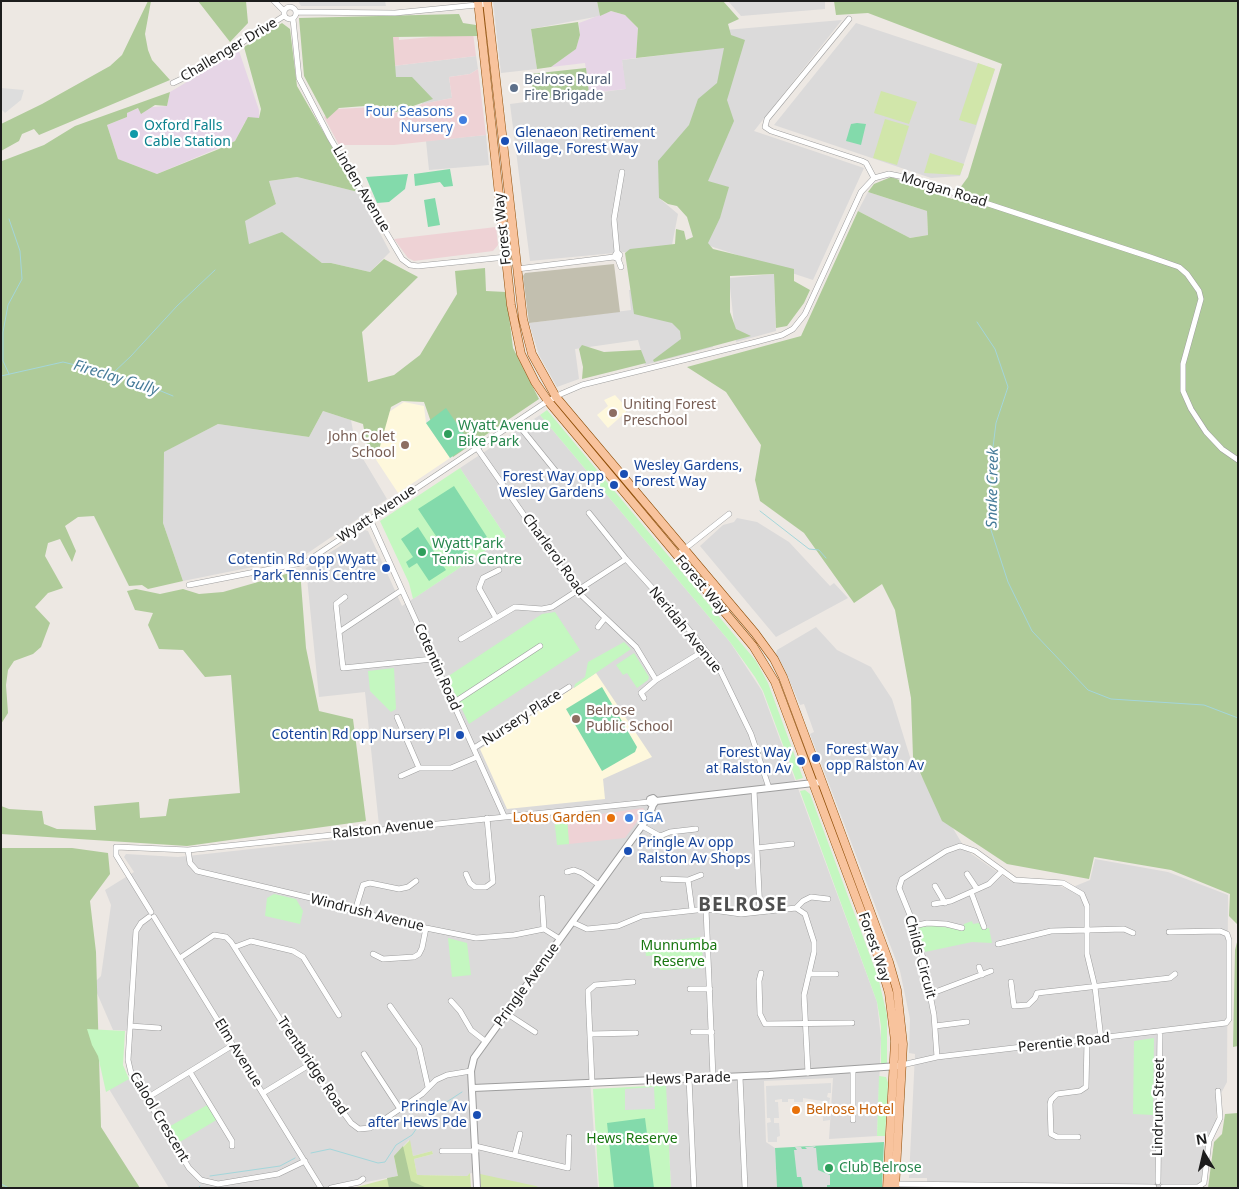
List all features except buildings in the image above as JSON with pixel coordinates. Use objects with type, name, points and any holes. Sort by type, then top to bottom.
[{"type":"main road","name":"Forest Way","points":[[483,3],[502,229],[511,305],[522,354],[535,382],[548,401],[753,646],[765,663],[775,682],[886,981],[894,1022],[898,1066]]},
{"type":"main road","name":"Forest Way","points":[[483,3],[523,319],[530,347],[544,378],[556,397],[755,633],[774,659],[789,691],[892,971],[901,1017],[891,1186]]},
{"type":"main road","points":[[502,229],[506,236],[511,264],[517,268],[511,276],[513,296],[511,305]]},
{"type":"street","points":[[274,1],[284,14],[293,19],[296,12]]},
{"type":"street","points":[[296,12],[395,13],[483,3]]},
{"type":"street","points":[[291,4],[296,12]]},
{"type":"street","name":"Challenger Drive","points":[[173,83],[194,73],[284,14],[291,4]]},
{"type":"street","name":"Linden Avenue","points":[[293,19],[299,78],[330,138],[402,259],[418,266],[506,257]]},
{"type":"street","points":[[548,401],[582,385],[782,335],[792,329],[805,314],[861,192],[874,178],[866,163],[862,161],[771,131],[765,127],[767,119],[849,19]]},
{"type":"street","points":[[621,268],[616,256],[614,219],[622,172]]},
{"type":"street","name":"Morgan Road","points":[[874,178],[888,174],[909,178],[1179,267],[1200,291],[1201,299],[1183,364],[1183,391],[1191,410],[1206,432],[1222,449],[1238,460]]},
{"type":"street","points":[[517,268],[616,256]]},
{"type":"street","name":"Wyatt Avenue","points":[[189,585],[306,562],[548,401]]},
{"type":"street","points":[[516,422],[558,474]]},
{"type":"street","name":"Charleroi Road","points":[[476,448],[577,591],[636,646],[656,680]]},
{"type":"street","name":"Neridah Avenue","points":[[589,513],[718,666],[751,734],[769,788]]},
{"type":"street","points":[[677,555],[729,514]]},
{"type":"street","name":"Cotentin Road","points":[[370,519],[504,816]]},
{"type":"street","points":[[461,639],[519,606],[550,608],[626,559]]},
{"type":"street","points":[[496,618],[479,588],[483,578],[499,570]]},
{"type":"street","points":[[339,632],[402,590]]},
{"type":"street","points":[[345,597],[336,604],[344,668],[433,659]]},
{"type":"street","points":[[598,627],[605,618]]},
{"type":"street","points":[[453,703],[540,646]]},
{"type":"street","points":[[644,698],[641,693],[656,680],[705,650]]},
{"type":"street","name":"Nursery Place","points":[[474,748],[569,686]]},
{"type":"street","points":[[397,717],[420,768]]},
{"type":"street","points":[[401,776],[420,768],[452,768],[478,757]]},
{"type":"street","name":"Ralston Avenue","points":[[116,847],[188,850],[504,816],[653,803],[822,782]]},
{"type":"street","points":[[754,790],[760,912]]},
{"type":"street","name":"Pringle Avenue","points":[[478,1188],[472,1071],[474,1058],[642,826],[651,813],[653,803]]},
{"type":"street","points":[[466,874],[470,883],[476,887],[486,887],[492,882],[487,818]]},
{"type":"street","points":[[642,826],[660,836],[670,832],[696,828]]},
{"type":"street","points":[[757,848],[792,844]]},
{"type":"street","name":"Childs Circuit","points":[[937,1057],[936,1026],[930,994],[914,926],[900,891],[900,883],[946,851],[960,846],[969,848],[1015,880],[1063,883],[1077,890],[1086,900],[1087,954],[1095,987],[1101,1039]]},
{"type":"street","name":"Elm Avenue","points":[[116,847],[116,854],[152,916],[180,958],[321,1188]]},
{"type":"street","name":"Windrush Avenue","points":[[188,850],[190,863],[197,871],[336,904],[355,911],[426,928],[476,938],[514,935],[544,929]]},
{"type":"street","points":[[567,872],[574,870],[582,873],[599,885]]},
{"type":"street","points":[[934,904],[945,903],[971,892],[994,881],[1002,872]]},
{"type":"street","points":[[967,874],[977,889]]},
{"type":"street","points":[[663,880],[688,880],[701,875]]},
{"type":"street","points":[[688,880],[692,910]]},
{"type":"street","points":[[355,911],[361,887],[365,884],[399,889],[408,888],[416,881]]},
{"type":"street","points":[[935,886],[945,903]]},
{"type":"street","points":[[971,892],[984,927]]},
{"type":"street","points":[[572,922],[587,929],[618,926],[642,916],[692,910],[741,914],[796,908],[803,901],[811,897],[828,899]]},
{"type":"street","points":[[542,898],[544,929],[560,939]]},
{"type":"street","points":[[796,908],[805,914],[812,932],[814,952],[804,995],[808,1073]]},
{"type":"street","points":[[706,910],[712,1032],[712,1077]]},
{"type":"street","name":"Calool Crescent","points":[[152,916],[141,923],[136,931],[128,1060],[131,1072],[190,1168],[201,1180],[218,1184],[278,1174],[304,1162]]},
{"type":"street","points":[[914,926],[927,923],[946,924],[962,928]]},
{"type":"street","points":[[373,954],[383,960],[414,957],[419,954],[422,948],[426,928]]},
{"type":"street","points":[[998,944],[1044,932],[1086,932],[1124,929],[1133,933]]},
{"type":"street","name":"Perentie Road","points":[[898,1066],[937,1057],[1087,1041],[1226,1023],[1229,1019],[1230,1003],[1229,940],[1227,934],[1220,931],[1169,932]]},
{"type":"street","points":[[180,958],[214,936],[226,937],[235,947],[251,941],[293,951],[304,957],[339,1015]]},
{"type":"street","name":"Trentbridge Road","points":[[235,947],[309,1066],[351,1123],[359,1129],[370,1128],[447,1075],[472,1071]]},
{"type":"street","points":[[979,967],[982,975]]},
{"type":"street","points":[[930,994],[991,971]]},
{"type":"street","points":[[761,973],[759,981],[762,1022],[768,1025],[852,1023]]},
{"type":"street","points":[[809,974],[836,974]]},
{"type":"street","points":[[1011,982],[1014,1006],[1028,1005],[1037,993],[1170,978],[1175,974]]},
{"type":"street","points":[[592,1083],[588,991],[590,987],[595,985],[633,982]]},
{"type":"street","points":[[690,989],[710,989]]},
{"type":"street","points":[[451,1001],[460,1011],[471,1030],[485,1042]]},
{"type":"street","points":[[390,1006],[419,1048],[428,1087]]},
{"type":"street","points":[[506,1013],[536,1032]]},
{"type":"street","points":[[936,1026],[967,1022]]},
{"type":"street","points":[[130,1026],[159,1028]]},
{"type":"street","points":[[693,1032],[712,1032]]},
{"type":"street","name":"Lindrum Street","points":[[1158,1182],[1160,1032]]},
{"type":"street","points":[[590,1034],[636,1033]]},
{"type":"street","points":[[1078,1137],[1057,1137],[1051,1134],[1050,1104],[1057,1094],[1080,1091],[1086,1087],[1087,1041]]},
{"type":"street","points":[[147,1098],[233,1045]]},
{"type":"street","points":[[364,1054],[400,1109]]},
{"type":"street","points":[[263,1094],[309,1066]]},
{"type":"street","name":"Hews Parade","points":[[473,1088],[740,1077],[898,1066]]},
{"type":"street","points":[[853,1070],[853,1120]]},
{"type":"street","points":[[190,1072],[232,1141],[232,1146]]},
{"type":"street","points":[[740,1077],[745,1188]]},
{"type":"street","points":[[689,1078],[694,1188]]},
{"type":"street","points":[[891,1186],[1154,1187],[1158,1182],[1163,1188],[1198,1187],[1204,1182],[1209,1141],[1220,1118],[1218,1091]]},
{"type":"street","points":[[515,1154],[520,1134]]},
{"type":"street","points":[[442,1151],[476,1148],[515,1154],[568,1168],[569,1137]]},
{"type":"street","points":[[331,1188],[359,1182],[363,1179]]},
{"type":"shaded area","points":[[298,1],[385,1],[386,6],[301,6]]},
{"type":"shaded area","points":[[493,1],[597,1],[600,16],[531,29],[537,69],[501,73]]},
{"type":"shaded area","points":[[728,1],[825,1],[825,9],[741,16]]},
{"type":"shaded area","points":[[611,11],[625,15],[638,28],[636,58],[622,60],[626,89],[589,93],[585,63],[551,67],[576,49],[580,35],[579,23]]},
{"type":"shaded area","points":[[388,17],[397,17],[399,40],[473,33],[476,56],[393,66]]},
{"type":"shaded area","points":[[842,20],[754,131],[864,168],[813,280],[701,243],[689,127],[659,198],[678,214],[672,245],[657,249],[530,261],[510,104],[625,89],[622,60],[697,51],[702,32]]},
{"type":"shaded area","points":[[856,23],[995,69],[960,176],[931,178],[774,125]]},
{"type":"shaded area","points":[[239,51],[259,110],[259,123],[245,122],[235,141],[157,174],[118,159],[107,125],[127,117],[126,113],[139,108],[167,106],[170,92]]},
{"type":"shaded area","points":[[476,56],[478,69],[470,74],[449,77],[452,98],[422,104],[418,87],[393,78],[393,66]]},
{"type":"shaded area","points":[[478,69],[486,135],[394,145],[339,145],[324,117],[337,109],[376,107],[394,113],[411,110],[422,104],[452,98],[449,77],[470,74]]},
{"type":"shaded area","points":[[1,88],[24,90],[21,100],[5,113],[1,109]]},
{"type":"shaded area","points":[[486,135],[489,165],[429,170],[426,141]]},
{"type":"shaded area","points":[[297,177],[358,192],[390,252],[370,272],[331,263],[322,263],[282,233],[249,245],[244,221],[276,204],[269,181]]},
{"type":"shaded area","points":[[868,192],[927,211],[928,235],[910,238],[858,211]]},
{"type":"shaded area","points":[[496,227],[498,245],[493,251],[414,261],[408,258],[394,239]]},
{"type":"shaded area","points":[[614,264],[620,312],[529,323],[523,276],[525,273]]},
{"type":"shaded area","points":[[774,274],[776,331],[736,342],[729,278]]},
{"type":"shaded area","points":[[706,281],[713,347],[645,365],[638,340],[575,349],[579,379],[557,387],[539,355],[529,323],[631,310],[629,290]]},
{"type":"shaded area","name":"Uniting Forest Preschool","points":[[615,395],[626,407],[626,412],[608,428],[597,415],[608,406],[604,400]]},
{"type":"shaded area","name":"John Colet School","points":[[404,402],[424,406],[426,423],[450,458],[398,493],[371,452],[377,420]]},
{"type":"shaded area","points":[[323,411],[351,420],[356,447],[387,499],[302,557],[183,581],[163,523],[163,452],[218,424],[309,437]]},
{"type":"shaded area","points":[[540,415],[730,642],[762,691],[877,1002],[881,1038],[877,1136],[829,1139],[833,1078],[764,1081],[766,1142],[775,1148],[777,1188],[671,1188],[665,1076],[590,1080],[598,1188],[540,1188],[471,1173],[467,1176],[417,1175],[414,1159],[433,1154],[432,1151],[413,1156],[409,1140],[394,1156],[398,1176],[336,1188],[169,1188],[109,1089],[134,1074],[129,1059],[131,1031],[113,1030],[93,984],[101,976],[111,905],[105,890],[134,872],[124,857],[126,854],[178,857],[380,835],[365,692],[319,697],[306,568],[365,530],[368,531],[402,606],[506,537],[460,468]]},
{"type":"shaded area","points":[[737,518],[757,522],[789,542],[830,586],[834,583],[848,598],[776,637],[700,546],[723,525],[734,522]]},
{"type":"shaded area","points":[[816,627],[837,650],[871,667],[892,699],[910,757],[966,850],[1012,882],[1057,885],[1068,889],[1090,880],[1095,859],[1168,872],[1228,895],[1227,1082],[1217,1101],[1216,1123],[1207,1137],[1201,1184],[1166,1184],[1161,1188],[927,1188],[927,1178],[909,1178],[915,1054],[909,1053],[910,1019],[900,971],[810,734],[814,732],[804,704],[800,705],[776,654],[777,650]]},
{"type":"shaded area","name":"Belrose Public School","points":[[596,673],[652,757],[603,779],[605,799],[507,809],[480,749]]},
{"type":"shaded area","points":[[643,808],[645,811],[625,838],[569,844],[567,819]]},
{"type":"shaded area","points":[[831,1083],[831,1093],[828,1093],[827,1097],[830,1098],[829,1104],[826,1104],[825,1110],[831,1111],[830,1120],[823,1121],[822,1101],[803,1098],[803,1102],[794,1102],[794,1099],[788,1099],[788,1102],[782,1102],[782,1099],[775,1100],[775,1102],[778,1102],[779,1118],[774,1118],[774,1123],[779,1123],[780,1136],[777,1137],[777,1142],[768,1142],[767,1123],[771,1122],[770,1118],[767,1118],[766,1086]]},
{"type":"shaded area","points":[[654,1087],[655,1109],[625,1110],[625,1089]]},
{"type":"shaded area","points":[[816,1146],[813,1148],[816,1148],[818,1170],[830,1175],[830,1185],[827,1185],[827,1188],[803,1188],[801,1177],[797,1177],[794,1150],[797,1150],[795,1147],[807,1149],[805,1147]]},
{"type":"green space","points":[[148,1],[151,1],[145,34],[148,50],[152,60],[170,80],[39,135],[34,129],[22,134],[19,141],[1,151],[1,124],[42,104],[110,66],[122,55]]},
{"type":"green space","points":[[198,1],[246,1],[248,23],[230,42]]},
{"type":"green space","points":[[597,1],[723,1],[739,19],[728,24],[731,35],[745,40],[727,100],[734,121],[708,181],[729,187],[720,218],[708,243],[713,249],[794,269],[794,281],[810,290],[804,303],[787,326],[776,328],[774,274],[730,276],[730,312],[736,329],[751,336],[654,362],[653,360],[681,339],[680,331],[672,323],[634,314],[625,253],[630,249],[675,244],[676,229],[684,231],[686,240],[693,237],[687,217],[677,206],[668,204],[659,198],[658,161],[689,125],[698,99],[717,83],[724,48],[636,58],[638,28],[625,15],[611,11],[600,16]]},
{"type":"green space","points":[[834,1],[1238,1],[1238,925],[1229,916],[1230,894],[1171,870],[1094,857],[1089,879],[1007,864],[942,821],[913,757],[911,698],[895,610],[882,584],[854,603],[804,533],[760,501],[755,480],[761,445],[726,392],[687,367],[801,336],[858,211],[910,238],[928,235],[927,211],[868,192],[874,184],[891,177],[952,199],[968,177],[1002,64],[868,13],[836,15]]},
{"type":"green space","points":[[459,14],[463,23],[476,25],[478,36],[393,37],[396,77],[412,77],[433,99],[396,112],[377,105],[339,108],[327,119],[304,76],[299,18]]},
{"type":"green space","points":[[578,22],[580,35],[576,49],[551,67],[537,69],[531,29]]},
{"type":"green space","points":[[282,23],[290,29],[297,86],[358,192],[297,177],[269,181],[276,204],[245,221],[249,244],[282,232],[322,263],[331,263],[370,272],[384,259],[418,277],[362,332],[368,382],[394,375],[420,355],[457,294],[455,271],[485,268],[486,291],[506,292],[513,348],[539,399],[453,457],[431,422],[424,402],[402,401],[391,407],[377,457],[369,456],[363,424],[323,411],[309,437],[218,424],[164,452],[163,523],[183,581],[148,589],[142,585],[129,586],[94,516],[78,517],[65,526],[76,551],[72,562],[60,539],[48,543],[45,556],[63,588],[48,593],[35,607],[50,623],[41,647],[33,654],[14,661],[8,670],[6,685],[8,713],[1,724],[2,161],[44,145],[75,126],[170,92],[167,106],[155,105],[141,114],[138,108],[127,113],[127,117],[107,125],[118,159],[157,174],[219,149],[235,141],[248,117],[259,118],[261,109],[244,47]]},
{"type":"green space","points":[[978,63],[995,69],[976,125],[959,120]]},
{"type":"green space","points":[[586,68],[589,93],[535,100],[530,74]]},
{"type":"green space","points":[[881,91],[917,102],[909,124],[874,113]]},
{"type":"green space","points":[[885,119],[909,126],[897,165],[873,158]]},
{"type":"green space","points":[[851,124],[866,124],[861,145],[846,141]]},
{"type":"green space","points":[[930,153],[964,164],[960,175],[924,173]]},
{"type":"green space","points":[[450,169],[453,186],[444,187],[440,182],[415,186],[414,174]]},
{"type":"green space","points":[[408,174],[405,189],[389,202],[377,203],[366,177]]},
{"type":"green space","points":[[435,198],[440,225],[428,227],[424,200]]},
{"type":"green space","points":[[582,345],[604,352],[641,350],[646,363],[582,379],[583,367],[579,349]]},
{"type":"green space","name":"Wyatt Avenue Bike Park","points":[[446,408],[471,444],[450,458],[426,423]]},
{"type":"green space","points":[[547,410],[756,661],[768,683],[803,778],[796,780],[763,691],[755,677],[730,642],[540,415]]},
{"type":"green space","points":[[460,468],[506,537],[413,599],[409,583],[380,521]]},
{"type":"green space","points":[[454,486],[487,537],[452,560],[418,509]]},
{"type":"green space","name":"Wyatt Park Tennis Centre","points":[[418,527],[446,570],[429,581],[417,563],[409,568],[406,562],[413,557],[401,539]]},
{"type":"green space","points":[[300,570],[306,648],[319,711],[353,719],[366,821],[187,846],[1,834],[1,806],[9,809],[42,811],[44,824],[57,829],[96,830],[94,806],[139,802],[140,818],[166,816],[169,799],[240,793],[231,675],[205,677],[183,650],[159,649],[148,625],[153,613],[135,610],[127,591],[136,589],[160,594],[183,589],[199,594],[223,592]]},
{"type":"green space","points":[[555,612],[580,650],[469,724],[447,677],[542,614]]},
{"type":"green space","points":[[624,642],[631,649],[574,688],[575,684],[585,677],[588,662]]},
{"type":"green space","points":[[634,653],[649,677],[648,680],[637,688],[627,673],[623,675],[616,665]]},
{"type":"green space","points":[[394,668],[396,709],[391,712],[370,691],[368,671]]},
{"type":"green space","points":[[602,687],[637,747],[635,752],[602,771],[566,709]]},
{"type":"green space","points":[[805,790],[810,794],[878,977],[887,1015],[887,1063],[881,1064],[881,1026],[877,1002],[800,791]]},
{"type":"green space","points":[[567,816],[569,844],[557,845],[554,817]]},
{"type":"green space","points":[[1,848],[72,848],[108,853],[110,874],[90,901],[96,952],[101,1127],[140,1188],[1,1188]]},
{"type":"green space","points":[[274,894],[296,899],[303,911],[300,924],[265,916],[267,898]]},
{"type":"green space","points":[[972,921],[973,924],[979,923],[982,929],[989,928],[992,943],[972,942],[925,952],[919,932],[920,927],[934,926],[962,931],[964,924]]},
{"type":"green space","name":"Munnumba Reserve","points":[[702,937],[703,968],[660,970],[660,955],[646,956],[645,946],[655,942]]},
{"type":"green space","points":[[448,938],[467,943],[471,975],[452,977]]},
{"type":"green space","points":[[1238,938],[1238,1046],[1233,1047],[1235,950]]},
{"type":"green space","points":[[87,1029],[125,1031],[123,1065],[129,1079],[106,1092],[98,1056]]},
{"type":"green space","points":[[1154,1038],[1153,1115],[1133,1114],[1134,1041]]},
{"type":"green space","points":[[879,1076],[886,1077],[888,1083],[885,1136],[877,1136]]},
{"type":"green space","name":"Hews Reserve","points":[[666,1085],[671,1188],[599,1188],[593,1089]]},
{"type":"green space","points":[[209,1104],[218,1119],[175,1145],[165,1129]]},
{"type":"green space","points":[[1238,1113],[1238,1188],[1208,1188],[1214,1142],[1222,1134],[1225,1114]]},
{"type":"green space","points":[[645,1118],[654,1188],[614,1188],[607,1123]]},
{"type":"green space","points":[[410,1140],[413,1156],[432,1151],[433,1154],[414,1159],[417,1175],[467,1176],[470,1173],[471,1188],[353,1188],[398,1176],[394,1156]]},
{"type":"green space","name":"Club Belrose","points":[[884,1142],[882,1188],[777,1188],[775,1148]]},
{"type":"green space","points":[[403,1146],[411,1181],[427,1188],[389,1188],[387,1178],[398,1176],[394,1156]]},
{"type":"green space","points":[[480,1174],[536,1186],[540,1188],[481,1188]]},
{"type":"waterway","points":[[9,219],[20,251],[22,279],[8,305],[3,332],[3,361],[9,374]]},
{"type":"waterway","points":[[112,374],[177,306],[215,270]]},
{"type":"waterway","name":"Snake Creek","points":[[977,322],[995,349],[1008,387],[996,423],[990,471],[991,530],[1008,582],[1032,631],[1088,690],[1111,699],[1204,705],[1238,718]]},
{"type":"waterway","name":"Fireclay Gully","points":[[1,376],[63,362],[132,379],[173,396]]},
{"type":"waterway","points":[[760,511],[809,549],[819,550],[826,558]]},
{"type":"waterway","points":[[311,1153],[330,1149],[378,1163],[385,1162],[396,1145],[412,1135],[419,1125],[442,1105],[462,1092]]},
{"type":"waterway","points":[[210,1176],[280,1166],[295,1158]]},
{"type":"waterway","points":[[1,1184],[9,1188]]},
{"type":"place","name":"Belrose Rural Fire Brigade","points":[[514,88]]},
{"type":"place","name":"Four Seasons Nursery","points":[[463,120]]},
{"type":"place","name":"Oxford Falls Cable Station","points":[[134,134]]},
{"type":"place","name":"Glenaeon Retirement Village, Forest Way","points":[[505,141]]},
{"type":"place","name":"Uniting Forest Preschool","points":[[613,413]]},
{"type":"place","name":"Wyatt Avenue Bike Park","points":[[448,434]]},
{"type":"place","name":"John Colet School","points":[[405,445]]},
{"type":"place","name":"Wesley Gardens, Forest Way","points":[[624,474]]},
{"type":"place","name":"Forest Way opp Wesley Gardens","points":[[614,485]]},
{"type":"place","name":"Wyatt Park Tennis Centre","points":[[422,552]]},
{"type":"place","name":"Cotentin Rd opp Wyatt Park Tennis Centre","points":[[386,568]]},
{"type":"place","name":"Belrose Public School","points":[[576,719]]},
{"type":"place","name":"Cotentin Rd opp Nursery Pl","points":[[460,735]]},
{"type":"place","name":"Forest Way opp Ralston Av","points":[[816,758]]},
{"type":"place","name":"Forest Way at Ralston Av","points":[[801,761]]},
{"type":"place","name":"Lotus Garden","points":[[611,818]]},
{"type":"place","name":"IGA","points":[[629,818]]},
{"type":"place","name":"Pringle Av opp Ralston Av Shops","points":[[628,851]]},
{"type":"place","name":"Belrose Hotel","points":[[796,1110]]},
{"type":"place","name":"Pringle Av after Hews Pde","points":[[477,1115]]},
{"type":"place","name":"Club Belrose","points":[[829,1168]]},
{"type":"district","name":"BELROSE","points":[[743,906]]}]
